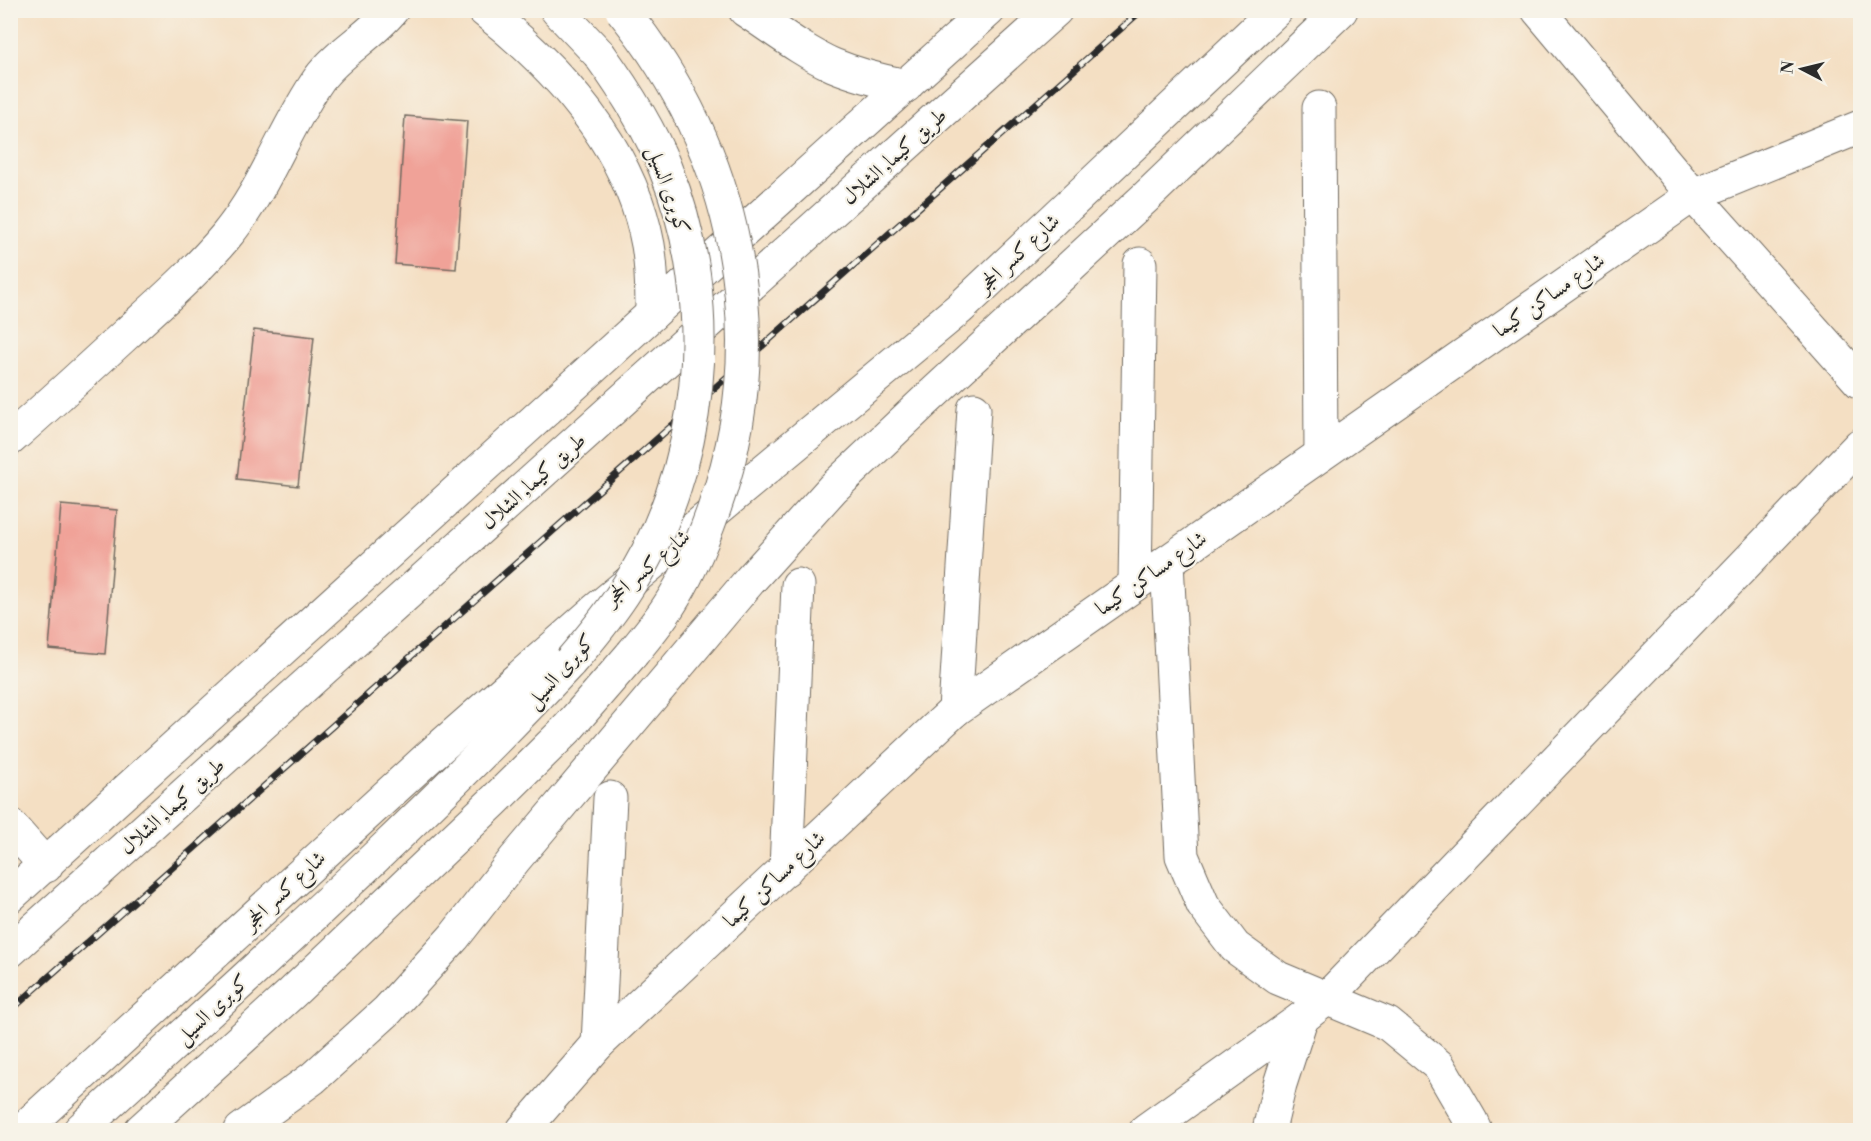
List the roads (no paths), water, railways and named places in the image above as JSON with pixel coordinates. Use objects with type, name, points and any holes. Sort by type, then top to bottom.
[{"type":"main road","points":[[10,440],[160,304],[227,234],[259,188],[309,94],[320,78],[333,63],[392,10]]},
{"type":"main road","points":[[484,10],[561,80],[594,121],[613,150],[640,212],[648,246],[652,280],[652,314]]},
{"type":"main road","name":"كوبرى السيل","points":[[80,1131],[329,901],[507,730],[599,628],[624,592],[646,554],[664,514],[679,472],[690,429],[696,385],[698,342],[696,297],[690,253],[680,210],[666,169],[647,129],[625,90],[599,54],[557,10]]},
{"type":"main road","name":"كوبرى السيل","points":[[141,1131],[292,993],[567,729],[632,654],[668,607],[689,570],[721,490],[732,448],[743,363],[743,319],[739,276],[722,192],[690,112],[645,39],[622,10]]},
{"type":"main road","points":[[745,10],[809,52],[832,64],[872,79],[906,86]]},
{"type":"main road","name":"طريق كيما, الشلال","points":[[10,896],[46,866],[652,314],[990,10]]},
{"type":"main road","name":"طريق كيما, الشلال","points":[[10,951],[1056,10]]},
{"type":"main road","name":"شارع كسر الحجر","points":[[22,1131],[431,755],[597,609],[960,308],[1276,10]]},
{"type":"main road","points":[[242,1131],[313,1078],[394,1003],[454,937],[516,859],[751,579],[833,488],[1136,206],[1341,10]]},
{"type":"main road","points":[[1538,10],[1694,195],[1860,382]]},
{"type":"main road","points":[[1318,108],[1322,454]]},
{"type":"main road","name":"شارع مساكن كيما","points":[[523,1131],[598,1044],[955,710],[1694,195],[1860,127]]},
{"type":"main road","points":[[1135,584],[1140,264]]},
{"type":"main road","points":[[955,710],[974,409]]},
{"type":"main road","points":[[1146,1131],[1327,998],[1860,445]]},
{"type":"main road","points":[[1167,562],[1182,856],[1203,905],[1235,947],[1278,978],[1388,1024],[1439,1066],[1472,1121],[1475,1131]]},
{"type":"main road","points":[[786,869],[798,585]]},
{"type":"main road","points":[[598,1044],[610,798]]},
{"type":"main road","points":[[10,825],[46,866]]},
{"type":"main road","points":[[1269,1131],[1280,1084],[1301,1019]]},
{"type":"railway","points":[[10,1011],[1142,10]]}]
